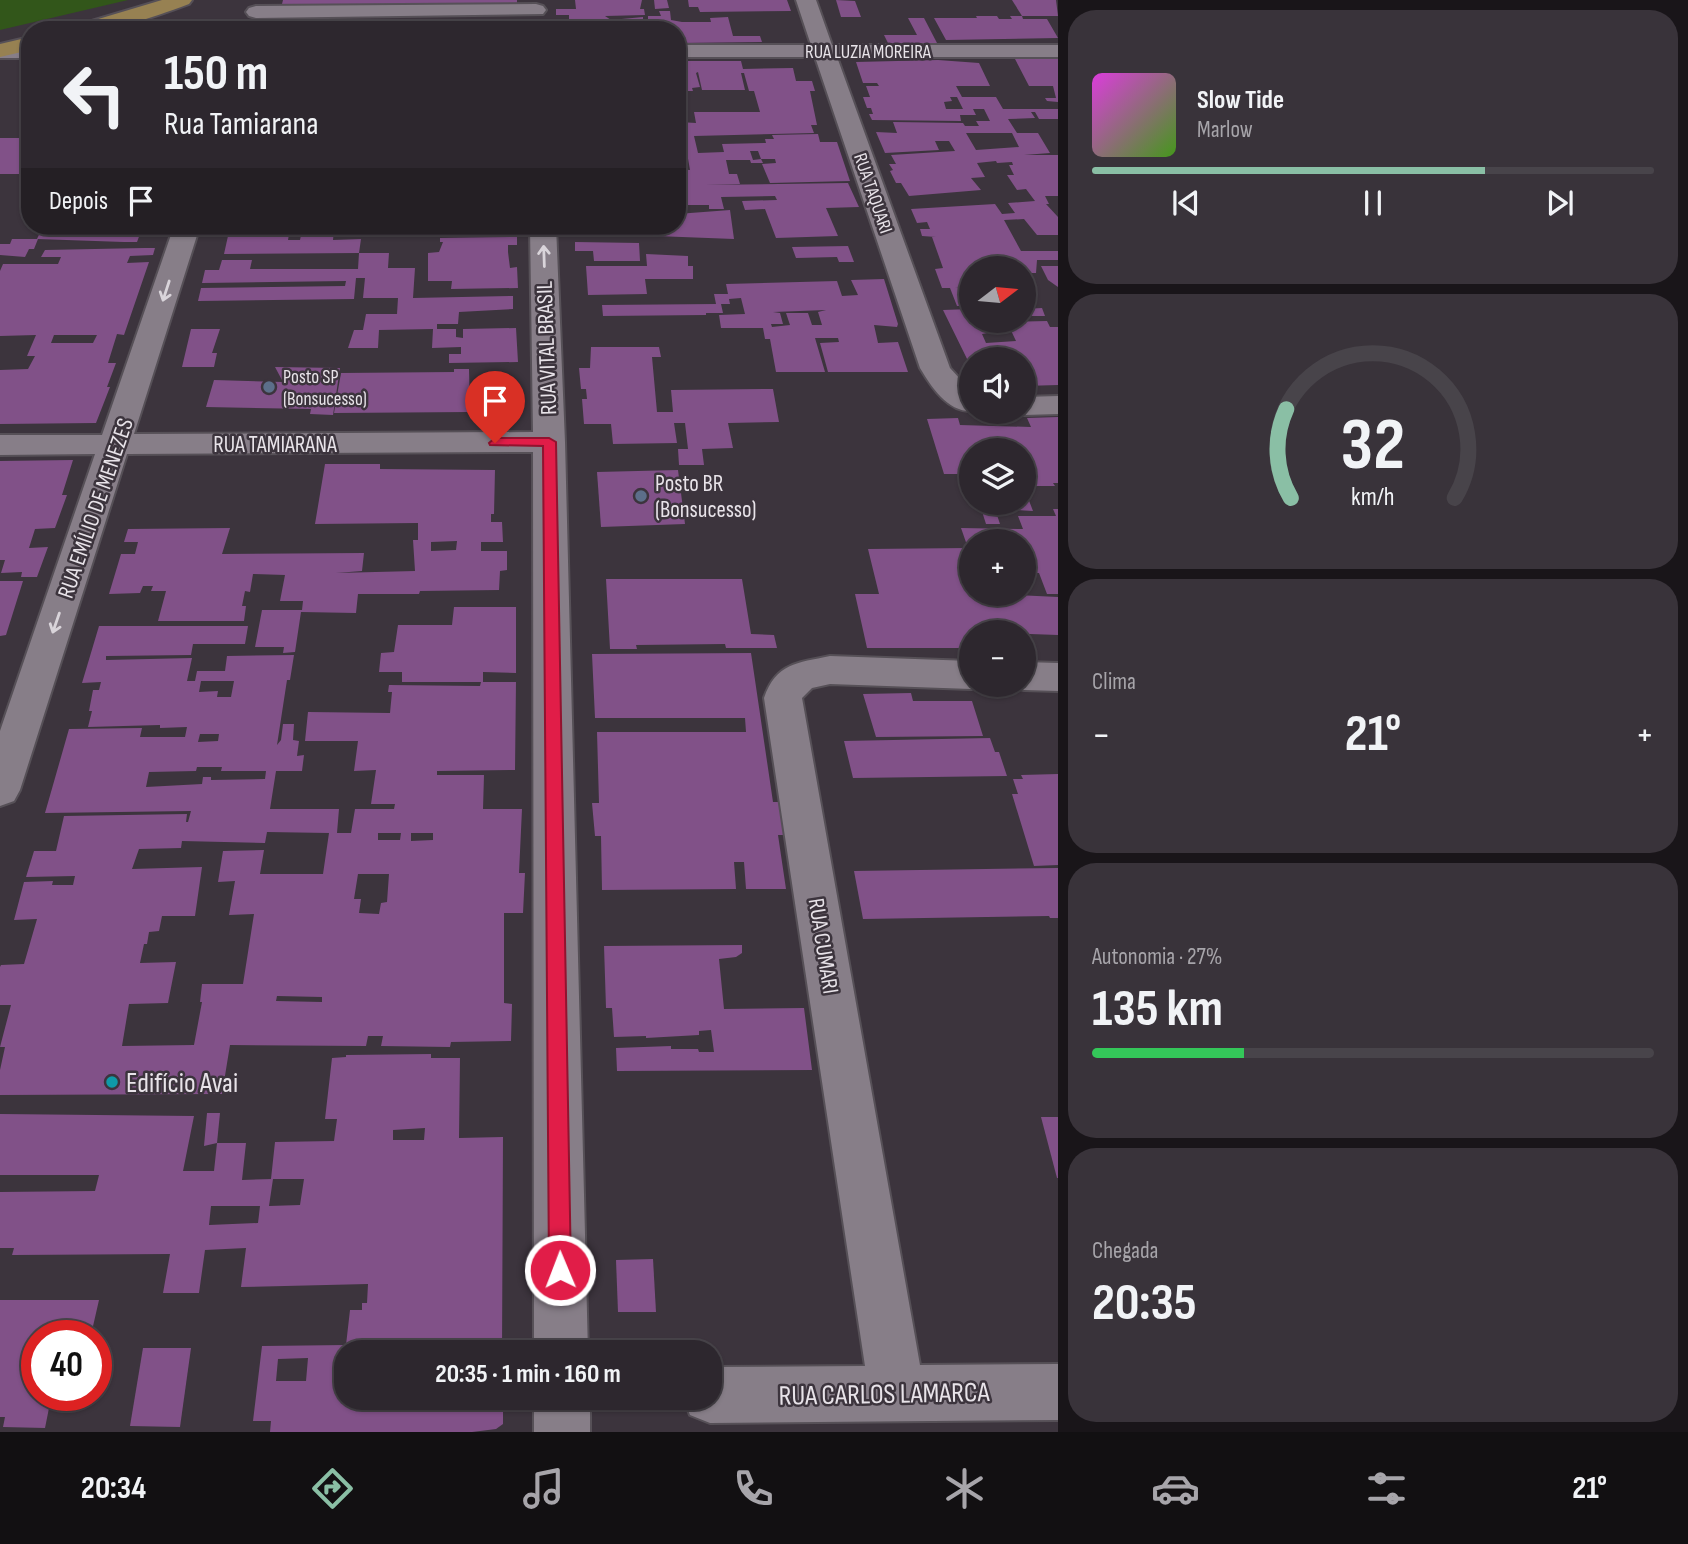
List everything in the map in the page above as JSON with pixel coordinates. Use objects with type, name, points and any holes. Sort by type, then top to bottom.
[{"type":"main road","points":[[116,21],[182,0]]},
{"type":"main road","points":[[0,51],[21,45]]},
{"type":"street","name":"RUA TAQUARI","points":[[806,0],[935,369],[945,385],[959,397]]},
{"type":"street","points":[[255,14],[536,13]]},
{"type":"street","points":[[0,51],[21,52]]},
{"type":"street","name":"RUA LUZIA MOREIRA","points":[[686,51],[1058,51]]},
{"type":"street","name":"RUA EMÍLIO DE MENEZES","points":[[0,790],[117,445],[184,235]]},
{"type":"street","name":"RUA VITAL BRASIL","points":[[543,235],[549,442],[561,1340]]},
{"type":"street","points":[[1036,406],[1058,405]]},
{"type":"street","name":"RUA TAMIARANA","points":[[0,445],[549,442]]},
{"type":"street","name":"RUA CUMARI","points":[[897,1392],[783,698],[787,686],[801,676],[813,672],[830,670],[959,675]]},
{"type":"street","points":[[1036,676],[1058,677]]},
{"type":"street","name":"RUA CARLOS LAMARCA","points":[[722,1395],[1058,1392]]},
{"type":"street","points":[[562,1410],[562,1432]]},
{"type":"green space","points":[[0,0],[128,0],[38,21],[21,21],[21,25],[0,30]]},
{"type":"building","points":[[283,0],[517,0],[517,7],[281,8]]},
{"type":"building","points":[[575,0],[642,0],[640,9],[644,9],[645,15],[605,16],[611,20],[643,17],[643,21],[572,21],[600,20],[569,19],[569,15],[556,15],[556,9],[576,9]]},
{"type":"building","points":[[654,0],[667,0],[669,8],[655,9]]},
{"type":"building","points":[[688,0],[787,0],[791,11],[700,12],[698,7],[689,7]]},
{"type":"building","points":[[836,0],[855,1],[861,17],[841,17]]},
{"type":"building","points":[[1012,0],[1056,0],[1058,16],[1022,16]]},
{"type":"building","points":[[659,11],[670,11],[671,20],[676,21],[648,21],[648,16],[661,16]]},
{"type":"building","points":[[976,16],[1047,19],[1058,38],[946,40],[934,18],[977,18]]},
{"type":"building","points":[[728,17],[733,36],[760,36],[762,42],[686,43],[686,22],[711,22],[710,18]]},
{"type":"building","points":[[908,18],[924,18],[937,43],[888,43],[884,35],[917,35]]},
{"type":"building","points":[[506,19],[506,21],[317,21]]},
{"type":"building","points":[[1015,59],[1058,59],[1058,102],[1047,101],[1045,98],[1056,98],[1053,86],[1029,86]]},
{"type":"building","points":[[938,60],[979,63],[990,86],[956,86],[962,97],[996,97],[1003,109],[1058,109],[1058,119],[1039,119],[1035,112],[1031,112],[1035,118],[1008,119],[1017,133],[1038,133],[1050,153],[1024,155],[1058,155],[1058,196],[1045,196],[1049,204],[1046,204],[1058,217],[1058,235],[1037,235],[1024,219],[1004,220],[1021,251],[1058,251],[1058,260],[1037,260],[1036,273],[1036,256],[959,256],[959,287],[955,287],[959,287],[957,306],[950,288],[942,288],[935,269],[943,268],[932,237],[936,237],[922,236],[920,229],[930,229],[927,222],[917,223],[911,209],[995,204],[1002,214],[1015,213],[1008,203],[1035,201],[1026,189],[1017,190],[1007,175],[1014,175],[1009,165],[1013,165],[1012,162],[996,161],[977,163],[985,177],[971,178],[981,190],[909,196],[901,183],[896,183],[890,171],[893,170],[889,164],[896,164],[891,155],[955,151],[949,141],[935,141],[939,150],[885,153],[876,132],[897,133],[893,122],[963,123],[965,126],[979,126],[976,121],[990,121],[984,109],[973,109],[976,115],[960,115],[961,121],[872,120],[869,114],[873,114],[871,108],[867,108],[863,97],[870,97],[866,86],[879,86],[877,83],[863,83],[856,62]],"holes":[[[950,97],[957,97],[963,109],[946,109],[944,102],[952,101]],[[966,133],[1012,133],[1019,147],[976,150]]]},
{"type":"building","points":[[686,61],[741,61],[743,69],[793,68],[796,81],[812,81],[815,91],[810,91],[817,125],[811,125],[814,133],[694,136],[698,153],[724,152],[722,144],[766,143],[765,139],[774,139],[772,135],[818,134],[820,142],[837,142],[850,181],[770,183],[762,164],[776,163],[775,159],[761,159],[763,163],[726,160],[729,174],[737,174],[740,184],[705,185],[848,183],[859,207],[826,208],[838,236],[776,238],[765,209],[745,210],[742,201],[777,200],[775,196],[721,197],[724,209],[709,209],[709,205],[686,205],[686,170],[690,170],[686,153],[686,122],[696,123],[694,112],[760,112],[754,91],[749,91],[744,73],[741,73],[745,90],[702,90],[698,72],[696,73],[700,87],[692,88],[693,91],[686,91]],"holes":[[[750,151],[758,151],[761,159],[753,160]]]},
{"type":"building","points":[[0,138],[21,138],[21,174],[0,174]]},
{"type":"building","points":[[730,210],[734,239],[656,236],[686,235],[686,213]]},
{"type":"building","points":[[39,235],[140,235],[137,242],[37,239]]},
{"type":"building","points":[[228,235],[289,235],[288,240],[300,240],[301,235],[334,235],[333,240],[361,239],[359,253],[224,254]]},
{"type":"building","points":[[517,237],[517,245],[508,245],[508,252],[510,268],[517,267],[518,288],[451,289],[452,281],[428,281],[428,253],[439,252],[443,242],[440,242],[440,238]]},
{"type":"building","points":[[12,239],[38,239],[34,249],[29,249],[25,257],[0,255],[0,244],[10,244]]},
{"type":"building","points":[[575,242],[639,243],[640,261],[594,261],[593,251],[575,251]]},
{"type":"building","points":[[848,246],[854,262],[839,262],[837,257],[796,258],[792,247]]},
{"type":"building","points":[[155,248],[153,255],[130,256],[127,263],[149,262],[124,335],[117,334],[108,363],[116,363],[96,423],[0,424],[0,370],[28,369],[35,356],[27,356],[36,335],[0,336],[0,271],[3,264],[58,264],[61,257],[41,257],[45,250]],"holes":[[[54,335],[97,335],[93,343],[51,343]]]},
{"type":"building","points":[[359,253],[389,253],[388,268],[415,268],[413,298],[513,296],[513,309],[459,312],[458,324],[437,324],[437,329],[456,329],[456,337],[463,338],[463,329],[516,328],[518,362],[449,363],[449,354],[461,354],[461,347],[432,348],[433,329],[379,330],[378,348],[348,348],[354,330],[363,330],[366,314],[397,314],[398,298],[363,298],[365,278],[356,278],[354,299],[198,301],[201,288],[345,286],[346,281],[202,283],[205,270],[219,270],[222,260],[252,260],[250,269],[358,269]]},
{"type":"building","points":[[646,254],[688,256],[688,266],[693,266],[693,279],[645,279],[647,294],[588,295],[586,266],[647,266]]},
{"type":"building","points":[[1041,266],[1058,266],[1058,287],[1048,280]]},
{"type":"building","points":[[884,279],[898,324],[897,327],[874,325],[878,343],[898,342],[908,372],[828,372],[820,343],[839,342],[838,338],[815,338],[825,372],[776,372],[770,339],[765,339],[763,328],[721,328],[719,315],[745,314],[741,298],[729,299],[730,304],[721,304],[723,313],[603,316],[602,305],[716,304],[714,294],[728,294],[726,284],[837,281],[842,296],[858,295],[851,280]],"holes":[[[826,310],[818,312],[822,325],[812,325],[808,313],[786,313],[790,325],[772,327],[771,324],[783,324],[780,313],[773,312]]]},
{"type":"building","points":[[1036,308],[1042,308],[1045,316],[1036,316]]},
{"type":"building","points":[[959,309],[959,333],[988,333],[982,334],[986,343],[1016,341],[1012,333],[1036,333],[1036,321],[1047,321],[1050,327],[1058,327],[1058,385],[1036,386],[1036,347],[961,347],[943,310]]},
{"type":"building","points":[[191,329],[220,329],[212,353],[217,353],[214,367],[182,367]]},
{"type":"building","points":[[591,347],[659,347],[661,357],[652,357],[657,412],[673,412],[671,390],[773,389],[779,422],[728,423],[733,448],[702,449],[704,465],[679,465],[678,449],[688,449],[685,423],[674,423],[677,443],[613,444],[611,424],[584,424],[582,399],[587,399],[586,389],[581,389],[579,368],[590,368]]},
{"type":"building","points":[[275,367],[340,368],[333,415],[310,414],[311,409],[206,407],[214,380],[283,382]]},
{"type":"building","points":[[454,369],[469,369],[470,412],[334,413],[341,373],[454,372]]},
{"type":"building","points":[[1058,417],[1058,483],[1053,483],[1055,486],[1036,486],[1036,438],[959,438],[959,474],[944,474],[927,419],[958,418],[960,425],[1031,427],[1030,424],[1036,424],[1036,418]]},
{"type":"building","points":[[73,460],[62,495],[67,495],[55,528],[35,529],[29,548],[48,547],[37,577],[21,577],[22,572],[1,573],[5,560],[0,560],[0,461]]},
{"type":"building","points":[[325,464],[380,464],[380,469],[495,470],[494,514],[491,514],[491,522],[502,522],[503,542],[481,542],[481,551],[507,551],[507,570],[500,571],[499,590],[358,594],[356,613],[301,612],[295,652],[283,653],[284,647],[255,647],[262,610],[302,610],[303,601],[280,601],[285,575],[253,574],[250,592],[245,591],[242,606],[246,606],[244,621],[158,621],[166,591],[151,591],[153,586],[143,586],[140,593],[109,594],[121,554],[135,554],[138,542],[124,542],[128,529],[230,528],[222,554],[364,553],[362,571],[336,573],[415,571],[413,540],[418,540],[418,523],[315,524]],"holes":[[[457,541],[456,550],[431,551],[431,542]]]},
{"type":"building","points":[[678,470],[685,524],[601,527],[597,472]]},
{"type":"building","points":[[1053,509],[1058,509],[1058,594],[1047,594],[1039,573],[1036,573],[1036,529],[1023,529],[1018,516],[1056,516]]},
{"type":"building","points":[[983,515],[997,515],[1000,524],[986,524]]},
{"type":"building","points":[[961,528],[1023,529],[961,529]]},
{"type":"building","points":[[959,548],[959,606],[1036,606],[1036,596],[1058,597],[1058,635],[1036,634],[1036,620],[959,620],[959,648],[867,648],[855,594],[879,594],[868,549]]},
{"type":"building","points":[[606,579],[742,579],[751,634],[774,635],[777,648],[726,648],[725,644],[636,645],[637,649],[610,649]]},
{"type":"building","points":[[0,581],[23,581],[6,635],[0,636]]},
{"type":"building","points":[[454,607],[516,607],[516,673],[483,672],[483,682],[402,682],[402,672],[379,672],[381,653],[394,652],[398,625],[452,625]]},
{"type":"building","points":[[99,626],[248,626],[245,644],[193,644],[191,655],[106,656],[106,660],[192,658],[187,681],[195,681],[197,671],[225,671],[227,656],[294,655],[290,680],[287,680],[277,745],[281,740],[283,724],[294,724],[293,740],[299,741],[297,756],[304,755],[302,771],[276,771],[270,809],[339,809],[337,833],[351,833],[355,809],[394,809],[395,804],[371,804],[376,770],[354,771],[358,741],[305,741],[308,712],[390,713],[392,692],[388,692],[389,685],[480,686],[481,682],[516,682],[515,770],[437,771],[437,775],[484,775],[483,809],[522,809],[519,873],[525,873],[523,913],[504,913],[504,1003],[512,1004],[511,1041],[451,1042],[450,1047],[381,1046],[383,1036],[368,1036],[366,1046],[230,1045],[222,1094],[0,1095],[0,1070],[5,1047],[0,1047],[11,1005],[0,1005],[0,967],[24,964],[37,919],[14,920],[24,882],[53,881],[52,885],[73,885],[75,876],[26,877],[34,851],[56,851],[64,816],[187,814],[188,822],[191,811],[45,813],[69,729],[142,728],[140,737],[185,737],[187,727],[88,727],[93,690],[99,690],[101,682],[82,683]],"holes":[[[201,681],[234,681],[231,697],[217,697],[218,691],[199,692]],[[200,734],[219,734],[218,741],[198,742]],[[197,767],[222,767],[221,771],[266,771],[265,779],[211,780],[211,777],[203,777],[202,784],[146,787],[149,772],[196,771]],[[267,832],[329,833],[323,874],[260,874],[264,850],[223,851],[218,882],[235,881],[229,915],[254,914],[243,984],[202,984],[202,1002],[194,1045],[122,1046],[129,1004],[168,1003],[176,962],[140,963],[144,944],[147,944],[149,932],[159,931],[162,916],[195,916],[202,867],[132,869],[139,849],[181,848],[182,841],[265,843]],[[378,833],[401,833],[400,840],[378,840]],[[411,833],[433,833],[433,840],[411,841]],[[358,874],[389,874],[387,902],[381,903],[379,914],[359,913],[361,899],[354,899]],[[277,996],[322,997],[322,1002],[276,1001]]]},
{"type":"building","points":[[751,653],[773,802],[779,802],[784,835],[778,835],[786,889],[746,889],[744,862],[734,862],[736,889],[602,890],[601,836],[595,836],[592,803],[599,803],[597,732],[746,732],[745,718],[595,718],[592,654]]},
{"type":"building","points":[[911,693],[913,701],[972,701],[983,736],[876,737],[863,694]]},
{"type":"building","points":[[990,738],[995,752],[999,752],[1007,776],[853,778],[844,741]]},
{"type":"building","points":[[1058,774],[1058,865],[1034,866],[1012,794],[1018,794],[1013,779],[1023,779],[1021,775]]},
{"type":"building","points":[[1058,868],[1058,918],[863,919],[854,871]]},
{"type":"building","points":[[742,945],[742,953],[736,957],[719,959],[724,1009],[804,1008],[812,1070],[617,1071],[616,1048],[671,1046],[671,1049],[714,1052],[711,1030],[699,1031],[699,1035],[614,1037],[612,1008],[606,1008],[604,946]]},
{"type":"building","points":[[431,1054],[431,1058],[460,1058],[459,1138],[503,1137],[502,1340],[347,1340],[350,1310],[362,1310],[362,1303],[367,1303],[368,1284],[241,1287],[246,1248],[205,1250],[199,1293],[163,1293],[170,1254],[12,1255],[14,1248],[0,1248],[0,1192],[95,1191],[99,1175],[0,1175],[0,1114],[194,1116],[183,1171],[214,1171],[217,1143],[246,1143],[242,1180],[273,1179],[275,1142],[334,1141],[337,1119],[325,1119],[332,1058],[346,1055]],"holes":[[[425,1128],[424,1140],[393,1140],[393,1130]],[[273,1179],[304,1179],[300,1205],[269,1206]],[[211,1206],[260,1206],[258,1223],[209,1225]]]},
{"type":"building","points":[[207,1113],[220,1113],[217,1143],[204,1146]]},
{"type":"building","points":[[1041,1117],[1058,1117],[1058,1178],[1057,1178]]},
{"type":"building","points":[[653,1259],[656,1312],[618,1312],[616,1260]]},
{"type":"building","points":[[0,1300],[99,1300],[94,1320],[21,1320],[21,1411],[48,1411],[45,1428],[3,1427],[5,1417],[0,1417]]},
{"type":"building","points":[[334,1345],[334,1410],[503,1410],[503,1424],[496,1429],[472,1432],[270,1432],[271,1421],[253,1421],[262,1346]],"holes":[[[308,1358],[306,1381],[276,1381],[278,1359]]]},
{"type":"building","points":[[143,1348],[191,1348],[180,1427],[130,1426]]},
{"type":"place","name":"Posto SP (Bonsucesso)","points":[[269,387]]},
{"type":"place","name":"Posto BR (Bonsucesso)","points":[[641,496]]},
{"type":"place","name":"Edifício Avai","points":[[112,1082]]},
{"type":"route","points":[[495,443],[549,442],[560,1270]]}]
